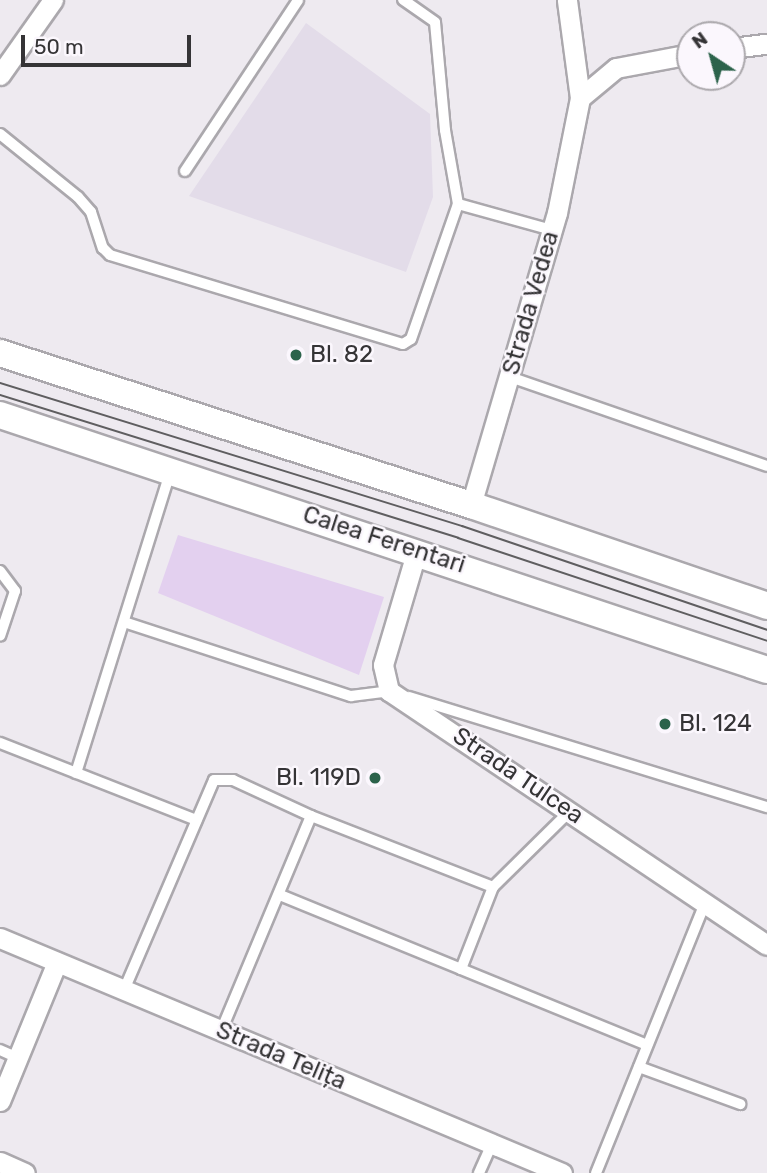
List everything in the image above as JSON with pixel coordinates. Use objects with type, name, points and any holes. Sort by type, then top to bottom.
[{"type":"main road","points":[[0,354],[471,505],[767,606]]},
{"type":"main road","name":"Calea Ferentari","points":[[0,415],[417,550],[767,670]]},
{"type":"street","points":[[0,75],[53,0]]},
{"type":"street","name":"Strada Vedea","points":[[471,505],[552,230],[580,98],[567,0]]},
{"type":"street","points":[[746,46],[767,44]]},
{"type":"street","points":[[580,98],[616,68],[676,57]]},
{"type":"street","points":[[389,691],[383,665],[417,550]]},
{"type":"street","name":"Strada Tulcea","points":[[389,691],[570,810],[767,945]]},
{"type":"street","name":"Strada Telița","points":[[0,938],[562,1173]]},
{"type":"street","points":[[0,1101],[9,1054],[57,962]]},
{"type":"street","points":[[0,1162],[25,1173]]},
{"type":"lane","points":[[185,171],[298,0]]},
{"type":"lane","points":[[0,134],[78,197],[91,212],[103,248],[110,255],[396,344],[411,339],[458,204],[444,130],[435,22],[403,0]]},
{"type":"lane","points":[[458,204],[552,230]]},
{"type":"lane","points":[[510,377],[767,466]]},
{"type":"lane","points":[[76,773],[171,470]]},
{"type":"lane","points":[[0,571],[15,591],[0,636]]},
{"type":"lane","points":[[124,622],[351,696],[389,691],[767,807]]},
{"type":"lane","points":[[0,743],[196,820]]},
{"type":"lane","points":[[124,990],[214,780],[233,780],[311,816],[493,887]]},
{"type":"lane","points":[[461,970],[493,887],[570,810]]},
{"type":"lane","points":[[221,1031],[311,816]]},
{"type":"lane","points":[[280,895],[648,1045]]},
{"type":"lane","points":[[596,1173],[705,902]]},
{"type":"lane","points":[[639,1067],[740,1104]]},
{"type":"lane","points":[[479,1173],[492,1144]]},
{"type":"shaded area","points":[[306,23],[430,114],[433,197],[406,272],[189,196]]},
{"type":"shaded area","points":[[178,535],[384,597],[359,675],[158,593]]},
{"type":"tram line","points":[[0,383],[462,526],[767,630]]},
{"type":"tram line","points":[[0,395],[458,538],[767,641]]},
{"type":"place","name":"Bl. 82","points":[[296,355]]},
{"type":"place","name":"Bl. 124","points":[[665,724]]},
{"type":"place","name":"Bl. 119D","points":[[375,778]]}]
